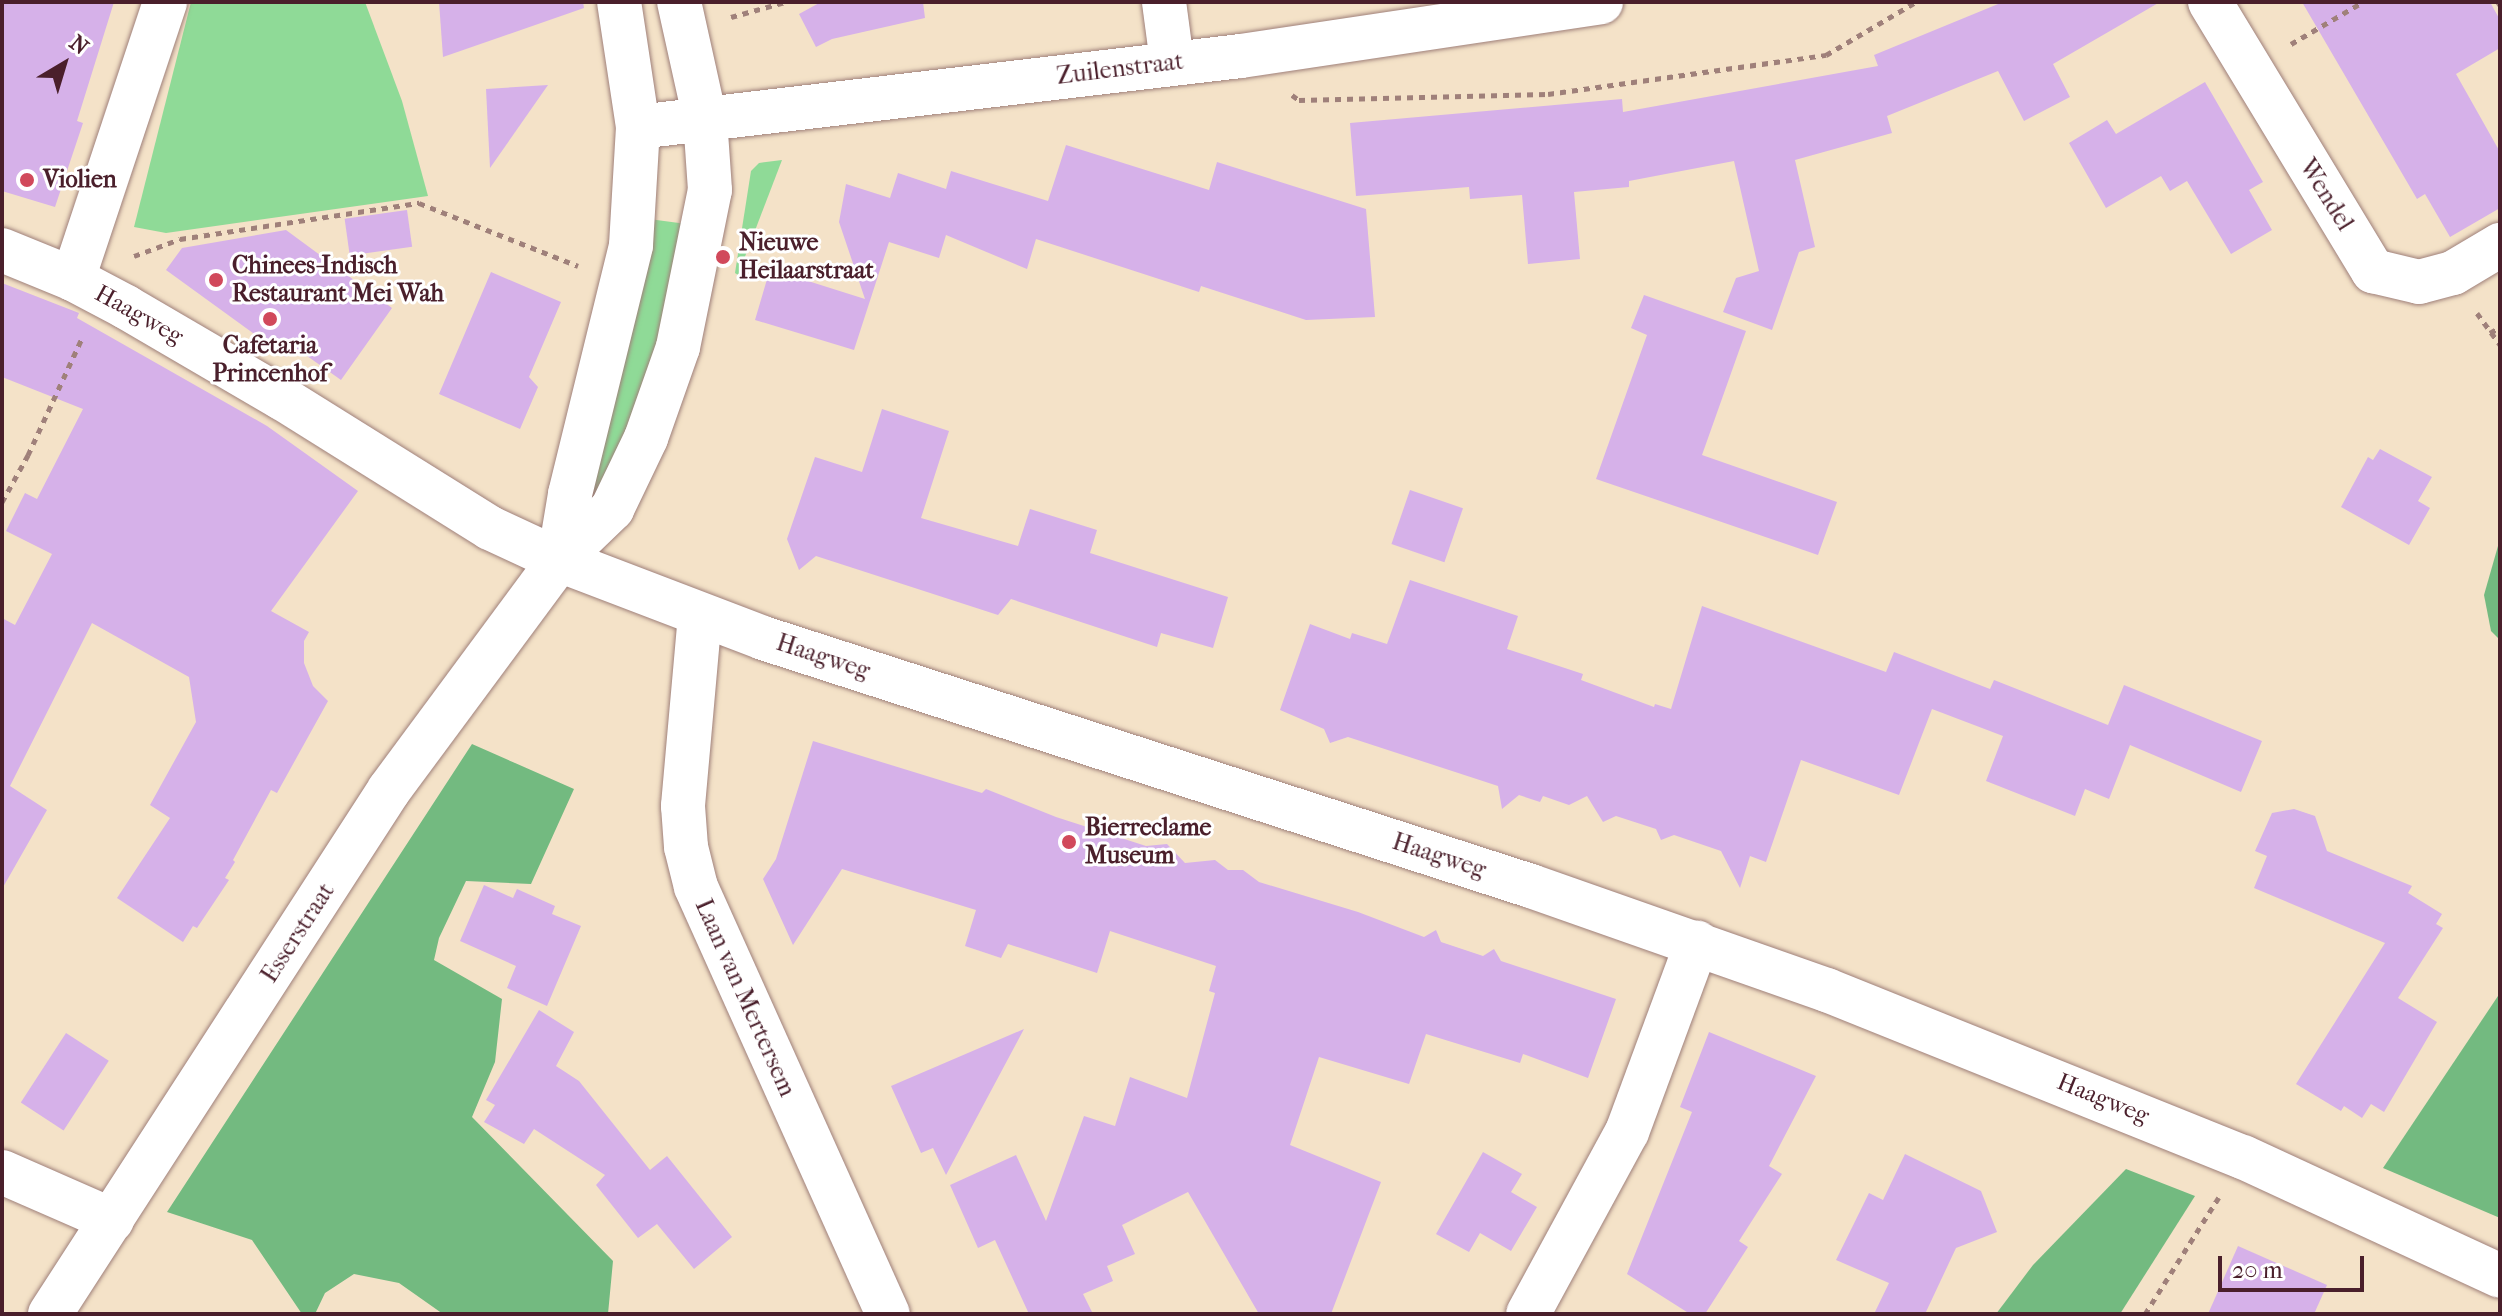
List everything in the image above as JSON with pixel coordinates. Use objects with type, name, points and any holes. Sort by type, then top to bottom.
[{"type":"street","points":[[87,286],[165,2]]},
{"type":"street","points":[[559,560],[570,494],[624,285],[635,203],[638,127],[619,2]]},
{"type":"street","points":[[1164,2],[1172,62]]},
{"type":"street","name":"Zuilenstraat","points":[[638,127],[1241,56],[1601,2]]},
{"type":"street","name":"Wendel","points":[[2210,2],[2373,271],[2419,282],[2453,273],[2500,245]]},
{"type":"street","points":[[559,560],[612,509],[664,394],[708,213],[710,190],[705,119],[684,16]]},
{"type":"street","name":"Haagweg","points":[[2,250],[87,286],[282,398],[490,528],[559,560],[700,615],[1697,943],[1975,1046],[2243,1157],[2500,1276]]},
{"type":"street","name":"Esserstraat","points":[[50,1314],[389,790],[559,560]]},
{"type":"street","name":"Laan van Mertersem","points":[[700,615],[683,806],[686,847],[696,887],[888,1314]]},
{"type":"street","points":[[1528,1314],[1627,1132],[1697,943]]},
{"type":"street","points":[[2,1172],[112,1220]]},
{"type":"path","points":[[684,16],[785,2]]},
{"type":"path","points":[[1241,56],[1299,100],[1548,94],[1826,55],[1916,2]]},
{"type":"path","points":[[2248,69],[2363,2]]},
{"type":"path","points":[[2,502],[28,455],[87,286],[180,239],[419,203],[624,285]]},
{"type":"path","points":[[2500,327],[2490,333],[2500,345]]},
{"type":"path","points":[[2145,1314],[2243,1157]]},
{"type":"green space","points":[[191,2],[365,2],[402,101],[428,196],[166,233],[134,227]]},
{"type":"green space","points":[[782,160],[738,275],[735,273],[751,171],[759,163]]},
{"type":"green space","points":[[649,219],[694,225],[636,438],[585,511]]},
{"type":"green space","points":[[2500,539],[2500,640],[2491,631],[2484,595]]},
{"type":"green space","points":[[472,744],[574,789],[531,884],[466,881],[439,938],[434,960],[502,999],[495,1062],[472,1117],[613,1261],[608,1314],[443,1314],[399,1283],[354,1274],[325,1293],[315,1314],[302,1314],[252,1240],[167,1212]]},
{"type":"green space","points":[[2500,993],[2500,1218],[2383,1168]]},
{"type":"green space","points":[[2126,1169],[2195,1196],[2120,1314],[1996,1314],[2033,1265]]},
{"type":"building","points":[[2,2],[114,2],[77,121],[83,123],[55,207],[2,191]]},
{"type":"building","points":[[439,2],[583,2],[584,8],[443,57]]},
{"type":"building","points":[[821,2],[923,2],[925,18],[832,39],[816,47],[799,14]]},
{"type":"building","points":[[2003,2],[2160,2],[2053,64],[2070,97],[2024,121],[1998,71],[1887,116],[1892,133],[1795,160],[1815,247],[1799,252],[1772,330],[1723,312],[1736,278],[1759,271],[1734,161],[1629,181],[1629,187],[1574,192],[1580,259],[1528,264],[1522,195],[1470,199],[1469,187],[1356,196],[1350,123],[1622,99],[1623,112],[1878,66],[1874,55]]},
{"type":"building","points":[[2302,2],[2490,2],[2500,20],[2500,48],[2456,74],[2500,152],[2500,208],[2450,237],[2425,194],[2417,199]]},
{"type":"building","points":[[2205,82],[2263,182],[2249,190],[2272,230],[2231,254],[2187,181],[2170,191],[2161,176],[2106,208],[2069,143],[2107,120],[2116,134]]},
{"type":"building","points":[[548,85],[490,168],[486,89]]},
{"type":"building","points":[[1066,145],[1209,190],[1217,162],[1366,209],[1375,317],[1306,320],[1201,286],[1199,292],[1036,239],[1027,269],[946,235],[939,258],[889,242],[854,350],[755,320],[770,269],[865,299],[839,222],[846,184],[890,198],[898,173],[946,189],[951,171],[1048,201]]},
{"type":"building","points":[[407,210],[412,247],[350,255],[345,219]]},
{"type":"building","points":[[286,230],[392,308],[341,380],[293,346],[286,357],[166,270],[182,248]]},
{"type":"building","points":[[491,272],[561,302],[529,377],[538,387],[520,429],[439,394]]},
{"type":"building","points":[[2,283],[79,313],[77,318],[267,426],[358,491],[271,611],[309,632],[304,641],[304,663],[313,686],[328,701],[277,793],[271,790],[233,860],[235,862],[225,878],[229,880],[197,928],[193,926],[183,942],[117,898],[170,818],[150,805],[196,722],[189,677],[92,623],[10,786],[47,810],[2,889],[2,618],[15,625],[52,554],[6,531],[25,493],[37,499],[83,409],[2,377]]},
{"type":"building","points":[[1644,295],[1746,331],[1702,455],[1837,502],[1818,555],[1596,479],[1647,335],[1631,328]]},
{"type":"building","points":[[882,409],[949,431],[921,518],[1018,546],[1030,509],[1097,530],[1090,553],[1228,597],[1213,648],[1161,633],[1157,647],[1011,599],[998,615],[816,556],[799,570],[787,539],[815,457],[862,472]]},
{"type":"building","points":[[2380,449],[2432,477],[2418,501],[2430,508],[2409,545],[2341,507],[2368,457],[2373,460]]},
{"type":"building","points":[[1410,490],[1463,508],[1444,562],[1391,544]]},
{"type":"building","points":[[1410,580],[1518,616],[1507,649],[1583,674],[1581,680],[1654,707],[1655,704],[1671,709],[1702,606],[1886,672],[1894,652],[1990,689],[1994,680],[2108,725],[2124,685],[2262,741],[2241,792],[2130,745],[2109,799],[2085,789],[2075,816],[1986,781],[2003,736],[1932,709],[1899,795],[1801,760],[1766,862],[1750,856],[1740,888],[1721,851],[1674,835],[1661,840],[1656,829],[1616,816],[1603,822],[1587,796],[1569,805],[1543,796],[1540,802],[1519,795],[1502,809],[1498,786],[1348,737],[1330,743],[1324,729],[1280,710],[1310,624],[1350,639],[1352,633],[1387,644]]},
{"type":"building","points":[[813,741],[982,793],[986,789],[1056,817],[1146,846],[1167,844],[1185,863],[1215,860],[1228,870],[1243,870],[1259,882],[1358,912],[1424,937],[1436,930],[1441,942],[1483,956],[1494,949],[1501,961],[1616,999],[1588,1078],[1523,1054],[1520,1063],[1426,1034],[1409,1084],[1319,1057],[1290,1145],[1381,1182],[1331,1314],[1259,1314],[1188,1192],[1122,1225],[1135,1254],[1107,1266],[1113,1281],[1083,1294],[1093,1314],[1029,1314],[995,1240],[978,1248],[950,1185],[1016,1155],[1046,1221],[1084,1116],[1115,1126],[1130,1077],[1187,1098],[1215,993],[1209,991],[1216,966],[1110,931],[1097,973],[1008,944],[1001,958],[965,946],[976,910],[842,869],[793,945],[763,879],[776,859]]},
{"type":"building","points":[[2294,809],[2315,816],[2327,851],[2412,886],[2408,893],[2442,914],[2436,924],[2443,928],[2398,998],[2437,1022],[2384,1112],[2371,1104],[2362,1118],[2344,1106],[2341,1111],[2296,1084],[2385,943],[2254,888],[2267,856],[2255,851],[2272,813]]},
{"type":"building","points":[[484,885],[513,898],[517,889],[555,906],[552,914],[581,926],[547,1006],[507,988],[516,966],[460,941]]},
{"type":"building","points":[[539,1010],[574,1032],[556,1066],[579,1081],[650,1170],[667,1156],[732,1237],[694,1269],[657,1224],[638,1238],[596,1185],[605,1175],[534,1129],[524,1144],[484,1122],[495,1105],[486,1100]]},
{"type":"building","points":[[1024,1029],[946,1175],[933,1148],[921,1153],[891,1086]]},
{"type":"building","points":[[1709,1032],[1816,1076],[1769,1166],[1782,1174],[1739,1241],[1748,1247],[1705,1314],[1690,1314],[1627,1274],[1692,1112],[1680,1107]]},
{"type":"building","points":[[66,1033],[109,1061],[64,1130],[21,1103]]},
{"type":"building","points":[[1483,1152],[1522,1174],[1511,1192],[1537,1207],[1511,1251],[1480,1233],[1469,1252],[1436,1234]]},
{"type":"building","points":[[1905,1154],[1981,1191],[1997,1232],[1956,1248],[1925,1314],[1874,1314],[1889,1283],[1836,1260],[1869,1193],[1883,1200]]},
{"type":"building","points":[[2238,1246],[2327,1285],[2314,1314],[2208,1314]]},
{"type":"place","name":"Violien","points":[[27,180]]},
{"type":"place","name":"Nieuwe Heilaarstraat","points":[[723,257]]},
{"type":"place","name":"Chinees-Indisch Restaurant Mei Wah","points":[[216,280]]},
{"type":"place","name":"Cafetaria Princenhof","points":[[270,319]]},
{"type":"place","name":"Bierreclame Museum","points":[[1069,842]]}]
